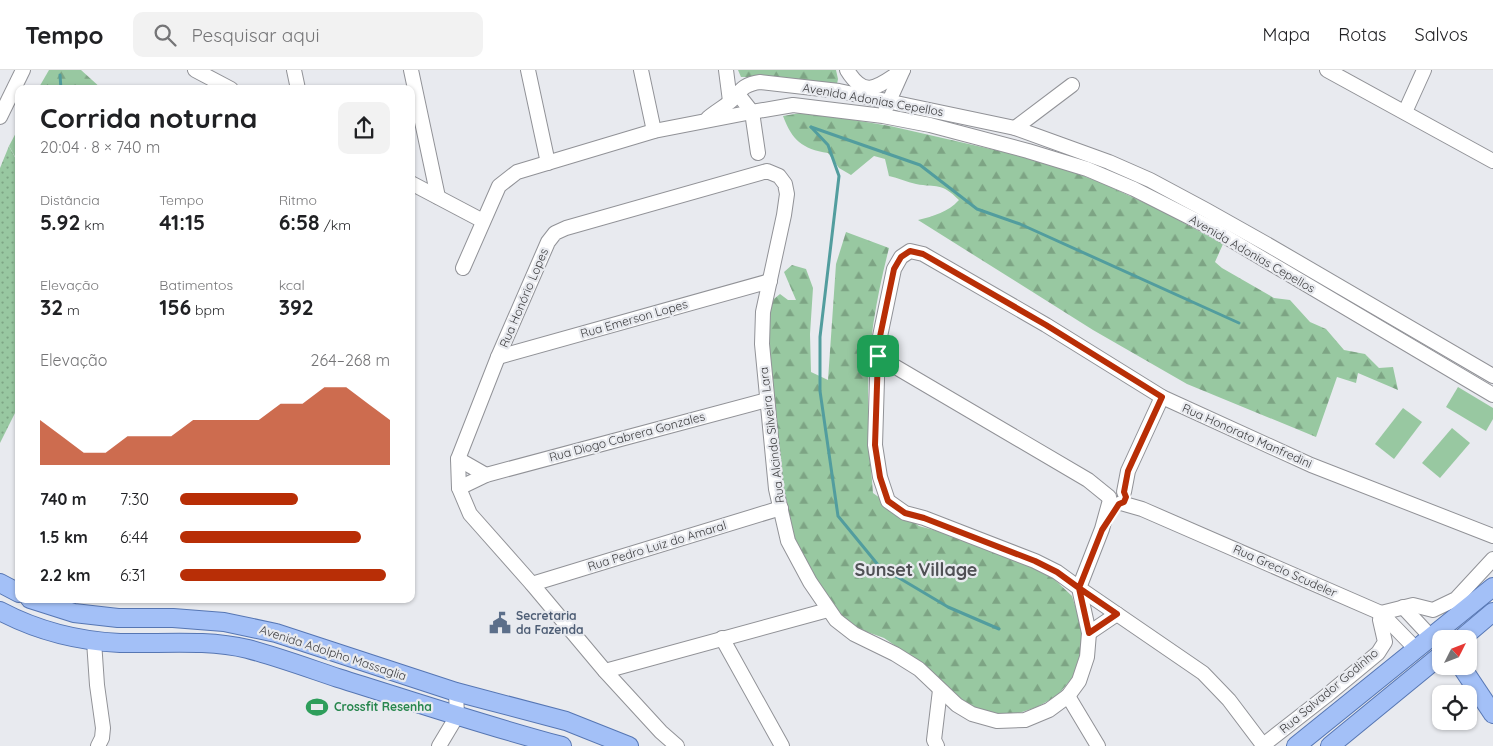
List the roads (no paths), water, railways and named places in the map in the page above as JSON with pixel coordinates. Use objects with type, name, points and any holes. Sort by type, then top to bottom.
[{"type":"main road","points":[[0,583],[15,592]]},
{"type":"main road","points":[[1448,630],[1493,587]]},
{"type":"main road","name":"Avenida Adolpho Massaglia","points":[[43,603],[74,613],[118,618],[173,618],[224,622],[276,633],[456,692],[566,721],[629,746]]},
{"type":"main road","name":"Avenida Adolpho Massaglia","points":[[0,611],[14,619],[47,631],[94,640],[217,644],[246,649],[277,657],[311,670],[457,716],[562,746]]},
{"type":"main road","points":[[1472,630],[1493,612]]},
{"type":"main road","points":[[118,618],[118,642]]},
{"type":"main road","points":[[1296,746],[1416,649],[1432,643]]},
{"type":"main road","points":[[1330,746],[1432,662]]},
{"type":"main road","points":[[1467,675],[1493,714]]},
{"type":"street","points":[[195,70],[223,85]]},
{"type":"street","points":[[294,70],[297,85]]},
{"type":"street","points":[[411,70],[414,85]]},
{"type":"street","points":[[528,70],[548,163]]},
{"type":"street","points":[[641,70],[654,131]]},
{"type":"street","points":[[726,70],[737,94],[752,112],[758,152]]},
{"type":"street","points":[[731,70],[737,94]]},
{"type":"street","points":[[838,110],[843,70]]},
{"type":"street","points":[[847,70],[858,85],[865,88],[872,88],[903,70],[883,116]]},
{"type":"street","points":[[1327,70],[1493,161]]},
{"type":"street","points":[[1405,112],[1424,70]]},
{"type":"street","points":[[2,100],[22,72]]},
{"type":"street","points":[[16,85],[22,72]]},
{"type":"street","name":"Avenida Adonias Cepellos","points":[[703,122],[751,83],[760,82],[839,92],[1016,128],[1109,162],[1150,180],[1270,246],[1493,376]]},
{"type":"street","points":[[1016,128],[1072,85]]},
{"type":"street","points":[[0,117],[15,86]]},
{"type":"street","points":[[415,89],[438,197]]},
{"type":"street","name":"Avenida Adonias Cepellos","points":[[703,122],[792,105],[838,110],[883,116],[930,126],[1028,151],[1087,169],[1134,189],[1211,228],[1493,395]]},
{"type":"street","points":[[463,268],[498,186],[518,172],[654,131],[703,122]]},
{"type":"street","name":"Rua Alcindo Silveira Lara","points":[[767,171],[779,176],[785,184],[787,194],[763,312],[762,344],[776,489],[788,540],[810,582],[828,610],[836,620],[854,634],[895,654],[919,669],[957,705],[972,714],[997,721],[1025,720],[1049,710],[1068,696],[1079,681],[1087,657],[1089,633],[1079,588]]},
{"type":"street","name":"Rua Honório Lopes","points":[[459,488],[458,459],[498,357],[548,242],[555,233],[566,228],[767,171]]},
{"type":"street","points":[[415,185],[483,221]]},
{"type":"street","name":"Rua Honorato Manfredini","points":[[878,356],[878,346],[894,269],[901,257],[910,251],[923,254],[1029,315],[1162,397],[1311,464],[1493,536]]},
{"type":"street","name":"Rua Emerson Lopes","points":[[498,357],[770,280]]},
{"type":"street","points":[[1117,496],[878,356],[875,445],[880,477],[888,501],[905,513],[924,518],[1035,561],[1057,572],[1203,673],[1229,700],[1263,745]]},
{"type":"street","points":[[1079,588],[1102,530],[1162,397]]},
{"type":"street","name":"Rua Diogo Cabrera Gonzales","points":[[459,488],[486,475],[767,400]]},
{"type":"street","points":[[458,459],[486,475]]},
{"type":"street","points":[[459,488],[470,514],[605,671],[661,732],[677,746]]},
{"type":"street","name":"Rua Grecio Scudeler","points":[[1117,496],[1142,509],[1381,613],[1416,649]]},
{"type":"street","name":"Rua Pedro Luiz do Amaral","points":[[532,584],[781,508]]},
{"type":"street","points":[[1381,613],[1413,605],[1433,610],[1456,599],[1493,560]]},
{"type":"street","points":[[1403,607],[1432,637]]},
{"type":"street","points":[[605,671],[828,610]]},
{"type":"street","name":"Rua Salvador Godinho","points":[[1263,745],[1378,653],[1385,642],[1380,620],[1381,613]]},
{"type":"street","points":[[1089,633],[1117,614]]},
{"type":"street","points":[[722,638],[782,746]]},
{"type":"street","points":[[94,640],[97,685],[104,728],[98,746]]},
{"type":"street","points":[[937,746],[934,740],[940,690]]},
{"type":"street","points":[[439,746],[457,716],[456,692]]},
{"type":"street","points":[[1068,696],[1098,746]]},
{"type":"waterway","points":[[60,75],[61,85]]},
{"type":"waterway","points":[[811,127],[828,145],[839,176],[820,337],[820,391],[838,516],[879,566],[948,607],[999,629]]},
{"type":"waterway","points":[[811,127],[920,165],[977,209],[1020,224],[1239,323]]},
{"type":"place","name":"Secretaria da Fazenda","points":[[500,623]]},
{"type":"place","name":"Crossfit Resenha","points":[[317,707]]},
{"type":"district","name":"Sunset Village","points":[[916,570]]}]
